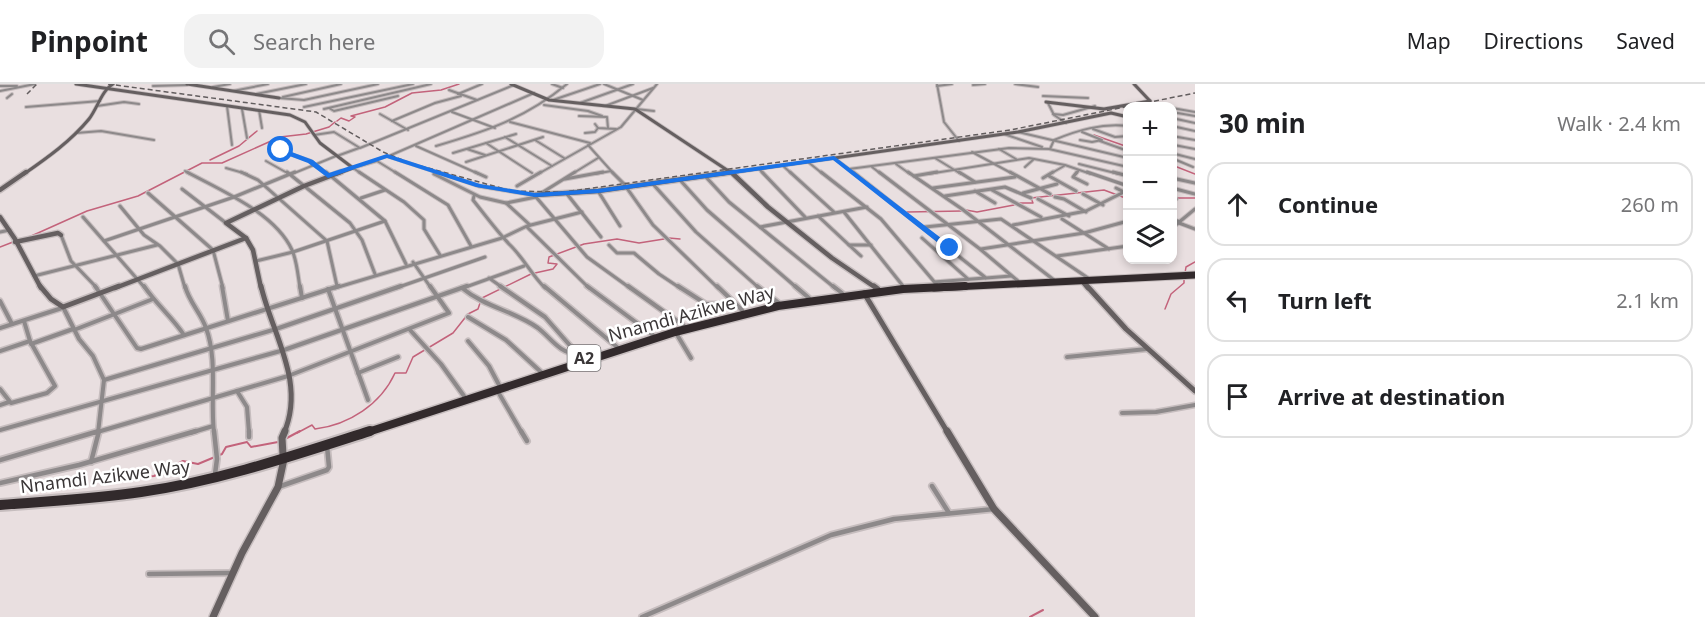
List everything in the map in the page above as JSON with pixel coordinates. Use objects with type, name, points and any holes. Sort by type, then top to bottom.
[{"type":"highway","name":"Nnamdi Azikwe Way","points":[[0,499],[133,488],[215,474],[284,457],[464,396],[675,332],[778,306],[864,293],[918,288],[1195,273]]},
{"type":"highway","name":"Nnamdi Azikwe Way","points":[[0,505],[141,492],[217,477],[327,445],[541,372],[579,356],[618,347],[739,307],[935,283],[1014,279],[1085,280]]},
{"type":"street","points":[[0,91],[35,84]]},
{"type":"street","points":[[76,84],[298,117],[337,156],[424,220],[424,229],[440,255]]},
{"type":"street","points":[[0,190],[76,133],[113,84]]},
{"type":"street","points":[[153,86],[187,84],[301,100],[378,84]]},
{"type":"street","points":[[209,88],[230,84]]},
{"type":"street","points":[[233,91],[268,84]]},
{"type":"street","points":[[301,84],[308,91]]},
{"type":"street","points":[[256,94],[306,84]]},
{"type":"street","points":[[279,98],[341,84]]},
{"type":"street","points":[[304,107],[413,84]]},
{"type":"street","points":[[324,109],[431,84]]},
{"type":"street","points":[[392,121],[460,95],[482,84]]},
{"type":"street","points":[[552,84],[563,88]]},
{"type":"street","points":[[436,146],[510,122],[543,105],[567,84]]},
{"type":"street","points":[[549,100],[602,84],[643,100]]},
{"type":"street","points":[[578,103],[633,84]]},
{"type":"street","points":[[517,186],[623,126],[657,84]]},
{"type":"street","points":[[952,84],[937,85],[943,124],[949,134],[959,141]]},
{"type":"street","points":[[971,85],[984,84]]},
{"type":"street","points":[[1015,84],[1038,87],[1037,84]]},
{"type":"street","points":[[1047,102],[1107,108],[1150,101],[1134,84]]},
{"type":"street","points":[[104,241],[264,186],[313,164],[409,130],[513,85],[549,100],[654,111]]},
{"type":"street","points":[[971,85],[979,88]]},
{"type":"street","points":[[0,86],[21,87]]},
{"type":"street","points":[[605,106],[653,88]]},
{"type":"street","points":[[449,90],[478,101]]},
{"type":"street","points":[[226,223],[304,186],[416,146],[534,93]]},
{"type":"street","points":[[7,98],[12,94]]},
{"type":"street","points":[[318,97],[334,111],[398,96]]},
{"type":"street","points":[[1066,123],[1053,114],[1043,96],[1088,98]]},
{"type":"street","points":[[26,107],[124,102],[139,104]]},
{"type":"street","points":[[543,105],[584,111],[608,118],[608,128]]},
{"type":"street","points":[[227,106],[232,145]]},
{"type":"street","points":[[1053,114],[1063,115],[1095,106]]},
{"type":"street","points":[[242,109],[247,138]]},
{"type":"street","points":[[635,109],[662,123],[731,172],[744,182],[760,201],[832,258],[878,289]]},
{"type":"street","points":[[259,110],[262,128]]},
{"type":"street","points":[[584,111],[580,116],[602,116]]},
{"type":"street","points":[[1177,111],[1195,114]]},
{"type":"street","points":[[452,112],[496,128]]},
{"type":"street","points":[[428,170],[474,196],[506,203],[536,196],[598,191],[959,141],[1066,123],[1112,112],[1123,115]]},
{"type":"street","points":[[380,114],[409,130]]},
{"type":"street","points":[[1177,119],[1195,123]]},
{"type":"street","points":[[510,122],[590,144],[598,158],[626,187],[653,225],[739,307]]},
{"type":"street","points":[[1052,142],[1092,128],[1114,123],[1123,125]]},
{"type":"street","points":[[595,124],[598,128]]},
{"type":"street","points":[[1177,127],[1195,131]]},
{"type":"street","points":[[585,133],[594,132],[598,128],[617,129]]},
{"type":"street","points":[[1092,128],[1115,137],[1123,136]]},
{"type":"street","points":[[76,133],[101,131],[154,140]]},
{"type":"street","points":[[1081,131],[1102,140],[1100,141]]},
{"type":"street","points":[[313,133],[334,132],[360,148]]},
{"type":"street","points":[[1018,132],[1052,142],[1123,157]]},
{"type":"street","points":[[453,153],[516,134]]},
{"type":"street","points":[[1004,134],[1050,149],[1123,167]]},
{"type":"street","points":[[505,137],[552,166]]},
{"type":"street","points":[[466,162],[543,137]]},
{"type":"street","points":[[1177,137],[1195,140]]},
{"type":"street","points":[[535,140],[564,158]]},
{"type":"street","points":[[1080,140],[1100,141],[1123,149]]},
{"type":"street","points":[[1050,149],[1052,142]]},
{"type":"street","points":[[486,143],[532,173]]},
{"type":"street","points":[[274,145],[284,152],[311,161],[385,221],[406,264]]},
{"type":"street","points":[[416,146],[486,177]]},
{"type":"street","points":[[1177,146],[1195,149]]},
{"type":"street","points":[[467,149],[485,155]]},
{"type":"street","points":[[849,169],[999,149],[1050,149]]},
{"type":"street","points":[[999,149],[1016,159]]},
{"type":"street","points":[[972,152],[1050,194]]},
{"type":"street","points":[[1177,153],[1195,159]]},
{"type":"street","points":[[387,156],[479,186],[536,196],[591,260],[684,326]]},
{"type":"street","points":[[1174,156],[1175,160],[1193,167]]},
{"type":"street","points":[[371,157],[448,205],[471,246]]},
{"type":"street","points":[[1074,168],[1080,157]]},
{"type":"street","points":[[543,192],[598,158]]},
{"type":"street","points":[[834,158],[986,278]]},
{"type":"street","points":[[935,158],[976,182]]},
{"type":"street","points":[[1025,167],[1034,158]]},
{"type":"street","points":[[914,176],[1034,158],[1074,168],[1123,192]]},
{"type":"street","points":[[266,161],[289,175],[345,218],[357,231],[375,274]]},
{"type":"street","points":[[807,161],[881,219],[935,283],[986,278],[1014,279]]},
{"type":"street","points":[[896,163],[944,196],[1054,280]]},
{"type":"street","points":[[782,164],[834,213]]},
{"type":"street","points":[[1078,164],[1123,175]]},
{"type":"street","points":[[1043,178],[1065,165]]},
{"type":"street","points":[[871,166],[980,249],[1014,279]]},
{"type":"street","points":[[226,168],[250,175],[327,242],[338,286]]},
{"type":"street","points":[[757,168],[805,217]]},
{"type":"street","points":[[1079,170],[1073,177],[1087,184]]},
{"type":"street","points":[[562,180],[611,171]]},
{"type":"street","points":[[186,172],[234,197],[279,229],[293,252],[302,298]]},
{"type":"street","points":[[705,176],[729,202],[842,293]]},
{"type":"street","points":[[933,188],[1016,176]]},
{"type":"street","points":[[1049,176],[1076,191]]},
{"type":"street","points":[[1177,179],[1195,183]]},
{"type":"street","points":[[680,180],[707,210],[809,298]]},
{"type":"street","points":[[652,183],[674,210],[725,258],[779,303]]},
{"type":"street","points":[[1021,193],[1057,184]]},
{"type":"street","points":[[944,196],[1008,187],[1031,198]]},
{"type":"street","points":[[1116,188],[1123,192]]},
{"type":"street","points":[[183,189],[251,244],[268,310],[284,350],[291,410],[282,440],[284,457],[278,487],[213,617]]},
{"type":"street","points":[[990,189],[1008,196],[1041,217]]},
{"type":"street","points":[[1177,189],[1195,194]]},
{"type":"street","points":[[360,199],[385,190]]},
{"type":"street","points":[[598,191],[620,226]]},
{"type":"street","points":[[975,191],[995,203]]},
{"type":"street","points":[[148,193],[213,250],[220,272],[228,321]]},
{"type":"street","points":[[1013,225],[1086,212],[1123,193]]},
{"type":"street","points":[[567,194],[601,237]]},
{"type":"street","points":[[1083,194],[1103,205]]},
{"type":"street","points":[[474,196],[473,201],[502,238],[510,244],[531,274],[566,306],[618,347]]},
{"type":"street","points":[[1055,197],[1064,199],[1086,212]]},
{"type":"street","points":[[1038,199],[1070,216]]},
{"type":"street","points":[[506,203],[554,254],[609,304],[653,335]]},
{"type":"street","points":[[120,206],[139,230],[178,264],[189,301],[206,328],[213,372],[211,399],[217,457],[215,474]]},
{"type":"street","points":[[760,227],[868,207]]},
{"type":"street","points":[[1177,225],[1195,209]]},
{"type":"street","points":[[844,211],[903,286]]},
{"type":"street","points":[[14,241],[58,233],[61,235],[75,265],[99,290],[139,349],[268,310],[406,264],[502,238],[528,226],[582,212]]},
{"type":"street","points":[[817,215],[861,256]]},
{"type":"street","points":[[0,217],[10,230],[14,241],[46,294],[63,307],[73,330],[93,356],[104,380],[99,430],[91,462]]},
{"type":"street","points":[[83,217],[138,278],[153,299],[172,317],[184,335]]},
{"type":"street","points":[[923,227],[998,218],[1013,225],[1057,256],[1085,280],[1126,329],[1195,391]]},
{"type":"street","points":[[1061,219],[1109,249]]},
{"type":"street","points":[[256,261],[327,242],[385,221]]},
{"type":"street","points":[[1177,221],[1195,229]]},
{"type":"street","points":[[980,249],[1007,243],[1084,233],[1123,222]]},
{"type":"street","points":[[0,232],[10,230]]},
{"type":"street","points":[[0,328],[63,307],[246,238]]},
{"type":"street","points":[[922,238],[968,279]]},
{"type":"street","points":[[34,276],[157,244]]},
{"type":"street","points":[[609,244],[617,254],[634,254],[659,274],[706,304],[739,307]]},
{"type":"street","points":[[849,245],[871,244]]},
{"type":"street","points":[[1057,256],[1123,247]]},
{"type":"street","points":[[104,380],[276,329],[485,257]]},
{"type":"street","points":[[0,460],[288,376],[449,313],[413,262]]},
{"type":"street","points":[[0,430],[213,372],[284,350],[524,266]]},
{"type":"street","points":[[489,278],[544,317],[579,356]]},
{"type":"street","points":[[462,288],[481,302],[533,325],[565,352],[579,356]]},
{"type":"street","points":[[328,289],[368,400]]},
{"type":"street","points":[[864,293],[994,509],[1095,617]]},
{"type":"street","points":[[0,351],[73,330],[153,299]]},
{"type":"street","points":[[0,301],[12,324]]},
{"type":"street","points":[[468,317],[506,340],[541,372]]},
{"type":"street","points":[[0,405],[47,393],[55,386],[31,342],[24,321]]},
{"type":"street","points":[[410,330],[428,349],[464,396]]},
{"type":"street","points":[[675,332],[691,358]]},
{"type":"street","points":[[468,341],[489,366],[527,441]]},
{"type":"street","points":[[1067,357],[1147,349]]},
{"type":"street","points":[[358,373],[398,357]]},
{"type":"street","points":[[0,389],[9,402]]},
{"type":"street","points":[[237,391],[247,406],[249,437]]},
{"type":"street","points":[[1122,413],[1156,412],[1195,405]]},
{"type":"street","points":[[0,483],[91,462],[213,426]]},
{"type":"street","points":[[278,487],[327,470],[329,467],[327,445]]},
{"type":"street","points":[[932,486],[949,513]]},
{"type":"street","points":[[642,617],[831,535],[894,519],[994,509]]},
{"type":"street","points":[[149,574],[233,573]]},
{"type":"waterway","points":[[337,121],[341,118],[349,121],[355,117],[351,116],[385,107],[412,93],[441,90],[459,84]]},
{"type":"waterway","points":[[29,237],[87,211],[138,196],[202,163],[222,163],[280,137],[306,134],[329,127],[335,122]]},
{"type":"waterway","points":[[210,160],[239,146],[257,131]]},
{"type":"waterway","points":[[1094,135],[1123,145]]},
{"type":"waterway","points":[[1177,167],[1195,174]]},
{"type":"waterway","points":[[1019,203],[1033,203],[1031,198],[1104,190],[1123,197]]},
{"type":"waterway","points":[[1177,198],[1195,198]]},
{"type":"waterway","points":[[966,210],[977,212],[1014,205]]},
{"type":"waterway","points":[[907,212],[962,211]]},
{"type":"waterway","points":[[669,238],[680,239]]},
{"type":"waterway","points":[[535,273],[553,269],[557,264],[548,263],[549,257],[584,244],[617,239],[639,243],[664,239]]},
{"type":"waterway","points":[[0,247],[13,242]]},
{"type":"waterway","points":[[1185,273],[1186,267],[1195,262]]},
{"type":"waterway","points":[[482,298],[531,274]]},
{"type":"waterway","points":[[1165,309],[1171,294],[1184,283],[1184,278]]},
{"type":"waterway","points":[[297,433],[312,425],[315,429],[340,423],[362,411],[381,394],[395,373],[406,373],[413,357],[453,333],[468,314],[478,309],[480,303]]},
{"type":"waterway","points":[[285,439],[300,431]]},
{"type":"waterway","points":[[121,479],[154,476],[183,461],[198,464],[222,454],[226,447],[247,442],[251,447],[278,442]]},
{"type":"waterway","points":[[1030,617],[1043,610]]},
{"type":"railway","points":[[27,94],[37,84]]},
{"type":"railway","points":[[108,84],[316,112],[383,152],[410,163],[512,191],[564,192],[1010,130],[1195,93]]},
{"type":"route","points":[[281,150],[311,161],[328,176],[387,156],[479,186],[535,195],[598,191],[834,158],[950,248]]}]
